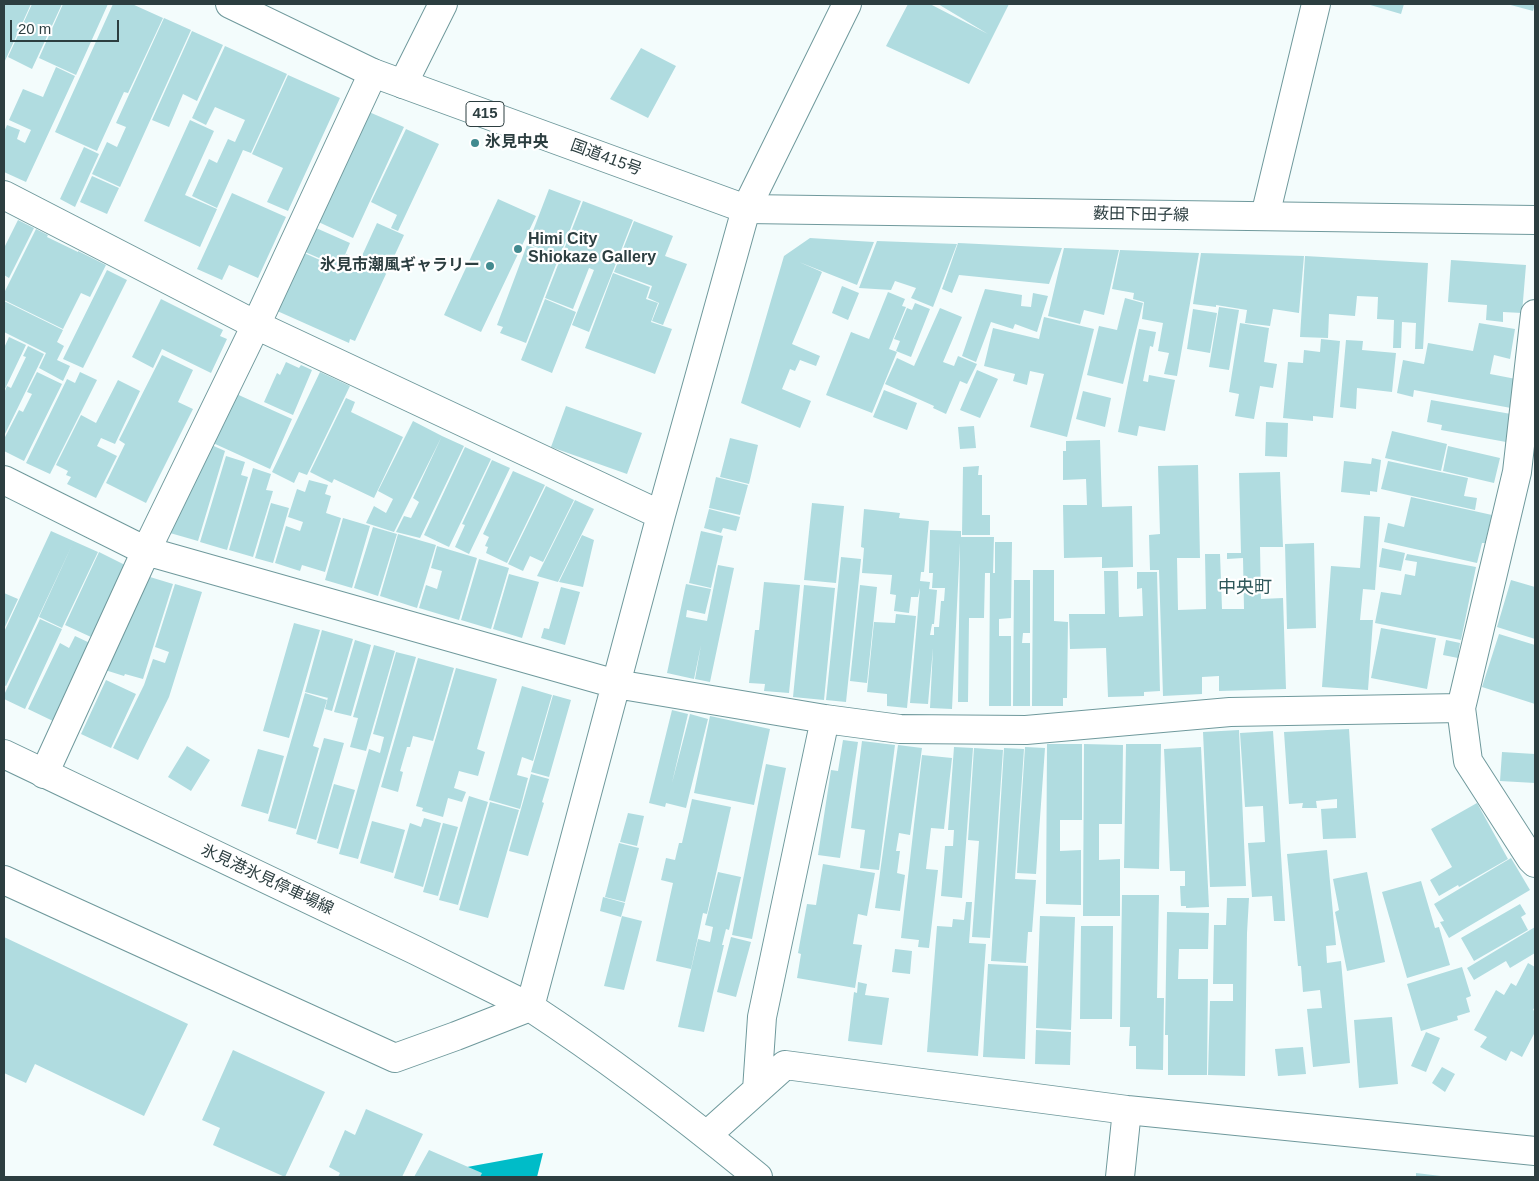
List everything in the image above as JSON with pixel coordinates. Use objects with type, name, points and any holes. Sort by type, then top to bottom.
[{"type":"main road","name":"国道415号","points":[[230,4],[373,74],[746,210]]},
{"type":"main road","points":[[403,84],[443,4]]},
{"type":"main road","points":[[4,880],[395,1058],[530,1007],[661,515],[746,210],[847,4]]},
{"type":"main road","points":[[1265,216],[1316,4]]},
{"type":"main road","points":[[44,774],[146,552],[256,324],[373,74]]},
{"type":"main road","points":[[4,195],[256,324],[661,515]]},
{"type":"main road","name":"薮田下田子線","points":[[746,210],[1535,220]]},
{"type":"main road","points":[[1535,314],[1517,472],[1461,708],[1468,761],[1535,863]]},
{"type":"main road","points":[[4,480],[146,552],[616,684],[825,719],[900,729],[1026,730],[1230,712],[1461,708]]},
{"type":"main road","points":[[757,1090],[762,1017],[825,719]]},
{"type":"main road","name":"氷見港氷見停車場線","points":[[4,754],[415,950],[530,1007],[576,1038],[707,1136],[758,1177]]},
{"type":"main road","points":[[707,1136],[785,1065],[1127,1110],[1535,1151]]},
{"type":"main road","points":[[1120,1177],[1127,1110]]},
{"type":"water","points":[[543,1153],[537,1177],[413,1177]]},
{"type":"building","points":[[4,4],[31,4],[4,63]]},
{"type":"building","points":[[32,4],[62,4],[32,69],[8,57]]},
{"type":"building","points":[[63,4],[108,4],[76,75],[39,58]]},
{"type":"building","points":[[113,4],[132,4],[163,18],[128,93],[124,92],[97,151],[55,132]]},
{"type":"building","points":[[908,4],[930,4],[988,34],[938,4],[1009,4],[969,84],[886,46]]},
{"type":"building","points":[[1367,4],[1404,4],[1401,14]]},
{"type":"building","points":[[1507,4],[1535,4],[1533,11]]},
{"type":"building","points":[[164,18],[191,30],[120,187],[92,174],[107,142],[117,147],[126,127],[116,123]]},
{"type":"building","points":[[192,31],[223,45],[197,101],[183,94],[169,127],[152,120]]},
{"type":"building","points":[[225,46],[287,74],[251,153],[243,150],[217,208],[192,196],[209,159],[217,163],[228,139],[235,142],[245,120],[215,107],[206,125],[192,118]]},
{"type":"building","points":[[641,48],[676,66],[648,118],[610,99]]},
{"type":"building","points":[[56,67],[75,76],[26,182],[4,172],[4,132],[7,125],[20,130],[17,139],[25,143],[31,130],[9,120],[23,89],[43,97]]},
{"type":"building","points":[[288,75],[340,98],[288,211],[267,202],[283,168],[252,154]]},
{"type":"building","points":[[362,109],[404,127],[353,238],[312,219]]},
{"type":"building","points":[[190,120],[214,131],[185,195],[217,209],[200,247],[144,221]]},
{"type":"building","points":[[406,129],[439,144],[398,231],[391,228],[397,215],[371,202]]},
{"type":"building","points":[[84,147],[99,154],[75,207],[60,199]]},
{"type":"building","points":[[92,176],[119,188],[107,214],[80,202]]},
{"type":"building","points":[[549,189],[581,201],[560,256],[528,244]]},
{"type":"building","points":[[232,193],[286,217],[258,278],[229,265],[222,280],[197,269]]},
{"type":"building","name":"氷見市潮風ギャラリー","points":[[498,199],[536,216],[481,332],[444,315]]},
{"type":"building","points":[[583,201],[633,220],[589,332],[572,325],[594,270],[589,268],[573,309],[545,298]]},
{"type":"building","points":[[18,220],[34,228],[9,278],[4,275],[4,248]]},
{"type":"building","points":[[634,221],[673,236],[665,256],[687,264],[663,325],[652,321],[659,303],[648,298],[652,286],[614,272]]},
{"type":"building","points":[[377,223],[404,235],[355,341],[350,339],[349,343],[275,310],[302,252],[340,269],[346,254],[360,260]]},
{"type":"building","points":[[316,228],[350,243],[340,267],[305,252]]},
{"type":"building","points":[[36,229],[48,235],[47,237],[106,265],[90,297],[81,293],[63,329],[4,300],[4,293]]},
{"type":"building","points":[[810,238],[874,242],[857,285],[799,262],[822,272],[792,344],[820,356],[816,366],[800,360],[795,371],[790,369],[782,389],[811,401],[800,428],[741,403],[784,256]]},
{"type":"building","points":[[877,241],[957,244],[933,307],[911,298],[916,288],[895,281],[891,290],[859,288]]},
{"type":"building","points":[[958,243],[1062,248],[1049,284],[959,275],[952,293],[942,289]]},
{"type":"building","points":[[527,245],[559,257],[526,343],[500,333],[503,327],[497,325]]},
{"type":"building","points":[[1064,248],[1119,250],[1104,315],[1084,310],[1080,324],[1048,316]]},
{"type":"building","points":[[1120,250],[1199,253],[1177,376],[1164,374],[1169,353],[1158,351],[1163,323],[1142,319],[1144,302],[1133,299],[1134,293],[1112,289]]},
{"type":"building","points":[[1201,253],[1304,256],[1299,313],[1273,309],[1270,326],[1245,323],[1247,310],[1216,305],[1216,307],[1193,304]]},
{"type":"building","points":[[1305,256],[1428,263],[1423,349],[1415,349],[1416,323],[1402,322],[1401,348],[1393,348],[1394,320],[1377,319],[1378,297],[1357,296],[1355,316],[1329,314],[1328,338],[1300,337]]},
{"type":"building","points":[[1451,260],[1526,265],[1522,313],[1503,312],[1503,322],[1486,320],[1487,305],[1448,302]]},
{"type":"building","points":[[107,270],[127,280],[83,368],[63,359]]},
{"type":"building","points":[[613,273],[650,287],[646,299],[658,303],[651,322],[672,329],[655,374],[585,348]]},
{"type":"building","points":[[842,286],[859,293],[848,320],[832,313]]},
{"type":"building","points":[[985,289],[1022,295],[1021,306],[1031,307],[1033,293],[1048,296],[1037,332],[1015,324],[1013,329],[991,322],[976,362],[962,356]]},
{"type":"building","points":[[888,292],[905,299],[902,306],[906,307],[889,349],[897,352],[872,413],[826,395],[851,332],[869,339]]},
{"type":"building","points":[[1125,298],[1143,303],[1123,384],[1087,375],[1099,326],[1117,330]]},
{"type":"building","points":[[161,299],[223,330],[220,336],[227,339],[211,373],[162,349],[153,368],[132,357]]},
{"type":"building","points":[[545,299],[576,312],[552,373],[521,360]]},
{"type":"building","points":[[4,301],[63,330],[57,342],[64,346],[57,360],[70,366],[63,381],[39,368],[46,353],[4,332]]},
{"type":"building","points":[[915,303],[930,309],[911,357],[896,351],[900,341],[894,339],[907,308],[912,310]]},
{"type":"building","points":[[1219,307],[1239,310],[1229,370],[1209,367]]},
{"type":"building","points":[[940,308],[962,317],[943,362],[954,366],[958,356],[977,364],[967,384],[960,381],[946,414],[933,408],[934,406],[885,384],[897,358],[914,366]]},
{"type":"building","points":[[1193,309],[1217,313],[1210,353],[1187,349]]},
{"type":"building","points":[[1044,317],[1094,329],[1067,437],[1030,427],[1044,374],[1030,371],[1027,385],[1013,381],[1015,374],[984,366],[993,328],[1039,339]]},
{"type":"building","points":[[1240,323],[1269,328],[1264,362],[1277,364],[1273,388],[1260,386],[1254,419],[1235,416],[1239,394],[1229,392]]},
{"type":"building","points":[[1479,323],[1515,329],[1510,359],[1494,355],[1490,374],[1516,379],[1511,408],[1414,390],[1413,397],[1397,393],[1403,360],[1424,364],[1428,343],[1473,351]]},
{"type":"building","points":[[1139,329],[1156,332],[1153,347],[1150,346],[1143,381],[1148,382],[1149,375],[1175,380],[1165,431],[1139,426],[1137,436],[1118,432]]},
{"type":"building","points":[[9,337],[26,345],[4,391],[4,348]]},
{"type":"building","points":[[1321,339],[1340,341],[1333,418],[1313,416],[1313,421],[1283,418],[1288,362],[1303,363],[1304,350],[1320,352]]},
{"type":"building","points":[[1346,340],[1363,341],[1362,350],[1396,353],[1392,392],[1357,388],[1356,409],[1340,407]]},
{"type":"building","points":[[28,346],[44,354],[4,436],[4,393],[7,386],[11,388],[26,357],[23,356]]},
{"type":"building","points":[[162,355],[193,370],[178,402],[193,409],[146,503],[106,483],[125,444],[119,440]]},
{"type":"building","points":[[286,362],[299,368],[301,365],[312,370],[293,415],[264,402],[277,373],[280,375]]},
{"type":"building","points":[[977,370],[998,379],[980,418],[960,410]]},
{"type":"building","points":[[37,372],[62,384],[24,461],[4,451],[4,439],[19,410],[23,412],[32,394],[27,392]]},
{"type":"building","points":[[80,372],[97,380],[50,474],[26,463],[67,379],[75,383]]},
{"type":"building","points":[[320,372],[350,386],[307,475],[299,472],[294,483],[272,472]]},
{"type":"building","points":[[118,380],[140,391],[115,444],[101,438],[97,446],[117,456],[96,498],[67,484],[71,477],[66,475],[68,471],[56,465],[81,415],[96,423]]},
{"type":"building","points":[[884,390],[917,403],[907,430],[873,417]]},
{"type":"building","points":[[1083,391],[1111,398],[1105,427],[1076,419]]},
{"type":"building","points":[[232,392],[292,419],[270,469],[213,443]]},
{"type":"building","points":[[346,398],[355,402],[351,412],[403,437],[374,498],[334,479],[332,483],[310,472]]},
{"type":"building","points":[[1431,400],[1511,414],[1506,442],[1441,430],[1442,425],[1427,422]]},
{"type":"building","points":[[566,406],[642,433],[627,474],[551,447]]},
{"type":"building","points":[[413,421],[442,436],[394,532],[366,523],[374,506],[386,513],[393,499],[378,491]]},
{"type":"building","points":[[1266,422],[1288,423],[1287,457],[1265,456]]},
{"type":"building","points":[[974,426],[976,448],[960,449],[958,427]]},
{"type":"building","points":[[1392,431],[1447,444],[1441,471],[1385,458]]},
{"type":"building","points":[[442,436],[464,446],[420,538],[396,532],[404,516],[411,518],[419,502],[413,498]]},
{"type":"building","points":[[730,438],[758,445],[749,484],[720,477]]},
{"type":"building","points":[[1100,440],[1102,507],[1132,506],[1133,567],[1102,568],[1102,557],[1064,558],[1063,505],[1087,505],[1086,479],[1063,480],[1063,451],[1066,451],[1066,441]]},
{"type":"building","points":[[207,443],[225,451],[198,541],[170,533]]},
{"type":"building","points":[[1448,446],[1500,458],[1494,483],[1443,471]]},
{"type":"building","points":[[465,447],[491,459],[449,547],[424,535]]},
{"type":"building","points":[[226,456],[245,462],[241,475],[248,477],[227,550],[200,542]]},
{"type":"building","points":[[1372,458],[1381,460],[1377,492],[1370,491],[1370,495],[1341,492],[1344,461],[1371,464]]},
{"type":"building","points":[[492,460],[510,468],[469,554],[455,547],[465,525],[462,524]]},
{"type":"building","points":[[1388,461],[1468,478],[1464,496],[1477,498],[1475,510],[1381,489]]},
{"type":"building","points":[[1198,465],[1200,558],[1177,558],[1178,610],[1206,609],[1205,554],[1220,554],[1222,609],[1244,609],[1243,558],[1227,559],[1227,553],[1241,553],[1239,473],[1280,472],[1283,547],[1260,547],[1261,599],[1283,598],[1286,689],[1219,691],[1219,676],[1202,677],[1202,694],[1163,696],[1159,570],[1150,570],[1149,535],[1160,534],[1158,466]]},
{"type":"building","points":[[979,466],[978,475],[982,475],[982,515],[990,515],[990,535],[962,535],[963,467]]},
{"type":"building","points":[[253,468],[271,474],[266,490],[273,491],[253,557],[229,550]]},
{"type":"building","points":[[513,471],[545,485],[507,563],[486,553],[488,547],[485,546],[489,537],[483,534]]},
{"type":"building","points":[[716,477],[748,485],[740,515],[709,508]]},
{"type":"building","points":[[309,480],[328,485],[325,494],[331,496],[326,513],[341,518],[325,572],[302,565],[300,571],[275,563],[286,526],[300,531],[303,522],[288,517],[297,489],[305,492]]},
{"type":"building","points":[[546,486],[574,500],[543,562],[530,556],[523,571],[508,564]]},
{"type":"building","points":[[1411,497],[1492,515],[1485,543],[1482,543],[1477,563],[1384,542],[1388,523],[1404,527]]},
{"type":"building","points":[[575,500],[594,509],[558,582],[537,576]]},
{"type":"building","points":[[271,503],[289,508],[273,563],[255,558]]},
{"type":"building","points":[[812,503],[844,506],[836,583],[804,580]]},
{"type":"building","points":[[709,509],[740,517],[736,531],[723,528],[721,533],[704,528]]},
{"type":"building","points":[[864,509],[900,513],[899,518],[929,521],[924,572],[921,572],[920,581],[930,582],[929,589],[937,590],[934,624],[932,624],[930,635],[934,635],[934,627],[939,627],[941,601],[944,601],[945,588],[932,588],[933,573],[929,573],[930,530],[961,531],[961,537],[994,537],[993,573],[995,573],[995,542],[1012,542],[1011,618],[999,619],[999,636],[1011,636],[1011,706],[989,706],[990,573],[985,573],[984,618],[969,618],[968,702],[958,702],[960,543],[952,709],[930,708],[933,648],[928,704],[910,703],[920,588],[918,597],[911,597],[909,613],[894,611],[896,595],[890,594],[892,575],[862,573],[864,548],[861,547]]},
{"type":"building","points":[[1364,516],[1380,517],[1375,590],[1363,589],[1360,620],[1373,620],[1368,690],[1322,687],[1331,566],[1360,568]]},
{"type":"building","points":[[343,518],[370,526],[352,588],[325,580]]},
{"type":"building","points":[[373,527],[397,534],[378,596],[354,588]]},
{"type":"building","points":[[51,531],[98,552],[62,628],[39,617],[73,543],[6,686],[4,685],[4,632]]},
{"type":"building","points":[[701,531],[723,536],[711,588],[689,583]]},
{"type":"building","points":[[398,534],[436,545],[417,608],[380,596]]},
{"type":"building","points":[[582,535],[594,540],[583,587],[559,582]]},
{"type":"building","points":[[1314,543],[1316,628],[1287,629],[1285,544]]},
{"type":"building","points":[[437,546],[477,558],[459,620],[419,608],[426,585],[437,589],[442,571],[431,568]]},
{"type":"building","points":[[1382,548],[1405,553],[1401,571],[1379,567]]},
{"type":"building","points":[[99,552],[125,565],[91,637],[65,625]]},
{"type":"building","points":[[1407,554],[1476,567],[1461,640],[1375,623],[1381,592],[1401,595],[1405,574],[1415,576],[1417,562],[1405,560]]},
{"type":"building","points":[[841,557],[861,559],[846,702],[826,700]]},
{"type":"building","points":[[479,559],[509,568],[491,629],[461,620]]},
{"type":"building","points":[[718,565],[734,568],[710,682],[695,679],[701,645],[694,679],[667,673],[686,584],[711,589],[705,614],[687,610],[686,617],[707,621]]},
{"type":"building","points":[[1033,570],[1054,570],[1054,621],[1068,622],[1067,698],[1063,698],[1063,706],[1032,706]]},
{"type":"building","points":[[1104,571],[1118,571],[1119,617],[1143,616],[1142,588],[1137,589],[1137,572],[1157,572],[1160,691],[1144,692],[1144,696],[1108,697],[1106,648],[1070,649],[1069,614],[1105,614]]},
{"type":"building","points":[[509,574],[539,582],[522,638],[493,629]]},
{"type":"building","points":[[150,577],[173,584],[143,679],[105,670]]},
{"type":"building","points":[[1014,580],[1030,580],[1030,633],[1023,633],[1022,643],[1030,643],[1030,706],[1013,706]]},
{"type":"building","points":[[1511,580],[1535,587],[1535,639],[1497,627]]},
{"type":"building","points":[[764,582],[800,585],[789,693],[764,691],[765,684],[749,683],[755,630],[759,630]]},
{"type":"building","points":[[175,584],[202,592],[169,697],[138,760],[113,748],[144,685],[153,659],[165,663],[169,652],[155,647]]},
{"type":"building","points":[[804,585],[835,588],[824,700],[793,697]]},
{"type":"building","points":[[860,585],[877,587],[867,683],[850,681]]},
{"type":"building","points":[[561,587],[580,592],[565,645],[541,638],[544,628],[549,629]]},
{"type":"building","points":[[4,593],[18,599],[4,629]]},
{"type":"building","points":[[896,614],[916,616],[907,708],[887,706],[887,694],[867,692],[874,622],[895,623]]},
{"type":"building","points":[[40,619],[62,629],[25,709],[4,699],[4,695]]},
{"type":"building","points":[[294,623],[320,630],[289,738],[263,731]]},
{"type":"building","points":[[1381,628],[1436,638],[1427,689],[1371,678]]},
{"type":"building","points":[[322,630],[353,639],[332,711],[325,709],[328,698],[305,692]]},
{"type":"building","points":[[1499,634],[1535,645],[1535,704],[1482,687]]},
{"type":"building","points":[[75,636],[90,643],[53,721],[28,709],[60,643],[69,648]]},
{"type":"building","points":[[355,640],[371,645],[351,716],[334,712]]},
{"type":"building","points":[[1446,640],[1460,643],[1458,658],[1443,655]]},
{"type":"building","points":[[374,645],[395,651],[366,751],[350,747],[358,718],[353,717]]},
{"type":"building","points":[[396,652],[416,657],[358,859],[339,854],[369,749],[380,753],[384,737],[373,734]]},
{"type":"building","points":[[418,658],[454,668],[433,741],[413,736],[410,747],[407,747],[400,771],[403,772],[398,792],[381,787]]},
{"type":"building","points":[[456,668],[497,679],[477,749],[485,752],[478,776],[459,771],[454,788],[466,792],[462,802],[448,798],[443,817],[422,811],[423,808],[416,806]]},
{"type":"building","points":[[106,680],[136,694],[111,748],[81,734]]},
{"type":"building","points":[[522,686],[552,695],[533,761],[522,757],[517,775],[528,778],[520,809],[489,800]]},
{"type":"building","points":[[305,693],[327,700],[313,746],[319,748],[296,829],[268,821]]},
{"type":"building","points":[[553,695],[571,700],[549,777],[531,772]]},
{"type":"building","points":[[672,710],[688,714],[672,783],[690,714],[708,719],[686,808],[666,803],[665,807],[649,803]]},
{"type":"building","points":[[710,716],[770,729],[754,805],[694,793]]},
{"type":"building","points":[[1349,729],[1356,838],[1323,839],[1321,809],[1337,808],[1337,799],[1316,801],[1317,808],[1302,808],[1303,803],[1289,804],[1284,732]]},
{"type":"building","points":[[1239,730],[1246,886],[1210,887],[1203,732]]},
{"type":"building","points":[[1273,731],[1285,921],[1274,921],[1272,896],[1252,897],[1248,843],[1265,842],[1263,806],[1245,807],[1240,733]]},
{"type":"building","points":[[324,738],[344,743],[316,840],[296,834]]},
{"type":"building","points":[[843,740],[858,742],[840,858],[818,855],[831,770],[838,771]]},
{"type":"building","points":[[862,741],[895,745],[879,870],[860,868],[865,830],[851,828]]},
{"type":"building","points":[[1047,744],[1082,744],[1082,820],[1060,820],[1060,851],[1081,850],[1081,905],[1046,904]]},
{"type":"building","points":[[1084,744],[1123,745],[1122,824],[1099,824],[1099,860],[1120,859],[1120,916],[1083,916]]},
{"type":"building","points":[[1126,744],[1161,744],[1159,869],[1124,868]]},
{"type":"building","points":[[898,745],[922,748],[910,835],[899,833],[896,851],[900,851],[897,873],[905,875],[900,911],[875,908]]},
{"type":"building","points":[[187,746],[210,760],[191,791],[168,777]]},
{"type":"building","points":[[954,747],[973,748],[962,898],[941,896],[945,846],[953,846],[954,830],[948,830]]},
{"type":"building","points":[[1025,747],[1045,748],[1036,874],[1017,873]]},
{"type":"building","points":[[1201,747],[1209,907],[1186,908],[1186,906],[1181,906],[1180,886],[1185,886],[1185,871],[1170,871],[1164,749]]},
{"type":"building","points":[[974,748],[1003,750],[990,938],[972,937],[979,841],[968,840]]},
{"type":"building","points":[[1004,748],[1024,749],[1015,879],[1036,880],[1032,932],[1028,932],[1026,963],[991,961]]},
{"type":"building","points":[[258,749],[284,756],[268,814],[241,806]]},
{"type":"building","points":[[1502,752],[1535,754],[1535,783],[1500,781]]},
{"type":"building","points":[[922,755],[952,758],[944,829],[931,828],[926,869],[938,870],[929,948],[918,947],[919,940],[901,938]]},
{"type":"building","points":[[766,764],[786,768],[752,939],[732,935]]},
{"type":"building","points":[[531,774],[549,779],[528,856],[509,851]]},
{"type":"building","points":[[334,784],[355,790],[338,849],[317,843]]},
{"type":"building","points":[[469,796],[488,802],[458,905],[439,900]]},
{"type":"building","points":[[692,799],[731,807],[707,914],[703,913],[691,969],[656,961],[673,883],[661,880],[666,858],[675,860],[679,843],[682,843]]},
{"type":"building","points":[[490,802],[519,810],[488,918],[459,910]]},
{"type":"building","points":[[1477,803],[1508,859],[1459,887],[1458,885],[1439,896],[1430,880],[1452,867],[1431,829]]},
{"type":"building","points":[[628,813],[644,816],[637,846],[620,842]]},
{"type":"building","points":[[424,818],[441,823],[423,887],[394,878],[410,823],[421,827]]},
{"type":"building","points":[[372,821],[405,830],[393,873],[360,863]]},
{"type":"building","points":[[443,823],[458,827],[438,896],[423,892]]},
{"type":"building","points":[[619,843],[639,848],[625,902],[605,897]]},
{"type":"building","points":[[1327,850],[1336,945],[1326,946],[1327,963],[1341,961],[1350,1063],[1313,1067],[1307,1009],[1322,1008],[1320,990],[1303,992],[1301,966],[1298,966],[1287,854]]},
{"type":"building","points":[[1511,858],[1530,890],[1449,938],[1440,922],[1444,921],[1434,904]]},
{"type":"building","points":[[823,864],[875,873],[867,916],[858,914],[853,944],[862,945],[855,988],[797,978],[801,954],[798,953],[807,904],[816,905]]},
{"type":"building","points":[[718,872],[741,877],[729,930],[726,929],[722,945],[724,945],[704,1032],[678,1027],[698,939],[710,942],[713,927],[705,925]]},
{"type":"building","points":[[1367,872],[1385,962],[1347,971],[1335,912],[1339,910],[1333,879]]},
{"type":"building","points":[[1421,881],[1435,928],[1439,927],[1450,965],[1407,978],[1382,892]]},
{"type":"building","points":[[1122,895],[1159,895],[1157,998],[1164,998],[1163,1070],[1136,1069],[1136,1046],[1129,1046],[1130,1027],[1120,1027]]},
{"type":"building","points":[[603,897],[625,903],[621,917],[600,911]]},
{"type":"building","points":[[1227,898],[1249,898],[1245,1076],[1208,1075],[1210,1001],[1233,1001],[1233,984],[1213,984],[1214,925],[1226,925]]},
{"type":"building","points":[[966,902],[972,902],[969,943],[986,944],[978,1056],[927,1052],[937,926],[952,927],[953,919],[964,920]]},
{"type":"building","points":[[1520,904],[1526,914],[1521,917],[1528,930],[1474,961],[1461,938]]},
{"type":"building","points":[[1167,912],[1209,913],[1208,949],[1179,949],[1178,979],[1208,979],[1207,1075],[1168,1075],[1168,1035],[1165,1035]]},
{"type":"building","points":[[622,916],[642,921],[624,990],[604,986]]},
{"type":"building","points":[[1040,916],[1075,917],[1071,1030],[1036,1028]]},
{"type":"building","points":[[1081,926],[1113,926],[1112,1019],[1080,1019]]},
{"type":"building","points":[[1535,927],[1535,953],[1510,968],[1506,961],[1474,980],[1467,968]]},
{"type":"building","points":[[4,937],[188,1024],[144,1116],[35,1064],[26,1083],[4,1073]]},
{"type":"building","points":[[731,937],[751,942],[736,997],[717,992]]},
{"type":"building","points":[[895,949],[912,951],[910,974],[892,972]]},
{"type":"building","points":[[1528,963],[1535,967],[1535,1006],[1533,1010],[1535,1011],[1535,1032],[1522,1057],[1511,1051],[1506,1061],[1480,1047],[1487,1037],[1474,1030],[1496,990],[1504,995],[1511,983],[1516,986]]},
{"type":"building","points":[[988,964],[1028,966],[1025,1059],[983,1057]]},
{"type":"building","points":[[1462,967],[1471,996],[1466,998],[1470,1012],[1457,1016],[1458,1020],[1421,1031],[1407,984]]},
{"type":"building","points":[[858,982],[867,984],[865,995],[889,998],[882,1045],[848,1041],[854,992],[857,993]]},
{"type":"building","points":[[1392,1017],[1398,1084],[1359,1088],[1354,1020]]},
{"type":"building","points":[[1036,1030],[1071,1032],[1070,1065],[1035,1064]]},
{"type":"building","points":[[1426,1032],[1440,1038],[1426,1072],[1411,1066]]},
{"type":"building","points":[[1303,1047],[1306,1074],[1278,1076],[1275,1049]]},
{"type":"building","points":[[233,1050],[325,1092],[285,1177],[213,1145],[220,1128],[202,1120]]},
{"type":"building","points":[[1442,1067],[1455,1074],[1445,1092],[1432,1083]]},
{"type":"building","points":[[366,1109],[423,1134],[402,1177],[338,1177],[340,1173],[329,1167],[345,1130],[355,1135]]},
{"type":"building","points":[[429,1150],[482,1173],[480,1177],[414,1177]]},
{"type":"building","points":[[1416,1173],[1441,1176],[1441,1177],[1416,1177]]},
{"type":"place","name":"氷見中央","points":[[475,143]]},
{"type":"place","name":"Himi City Shiokaze Gallery","points":[[518,249]]},
{"type":"place","name":"氷見市潮風ギャラリー","points":[[490,266]]},
{"type":"district","name":"中央町","points":[[1245,588]]}]
